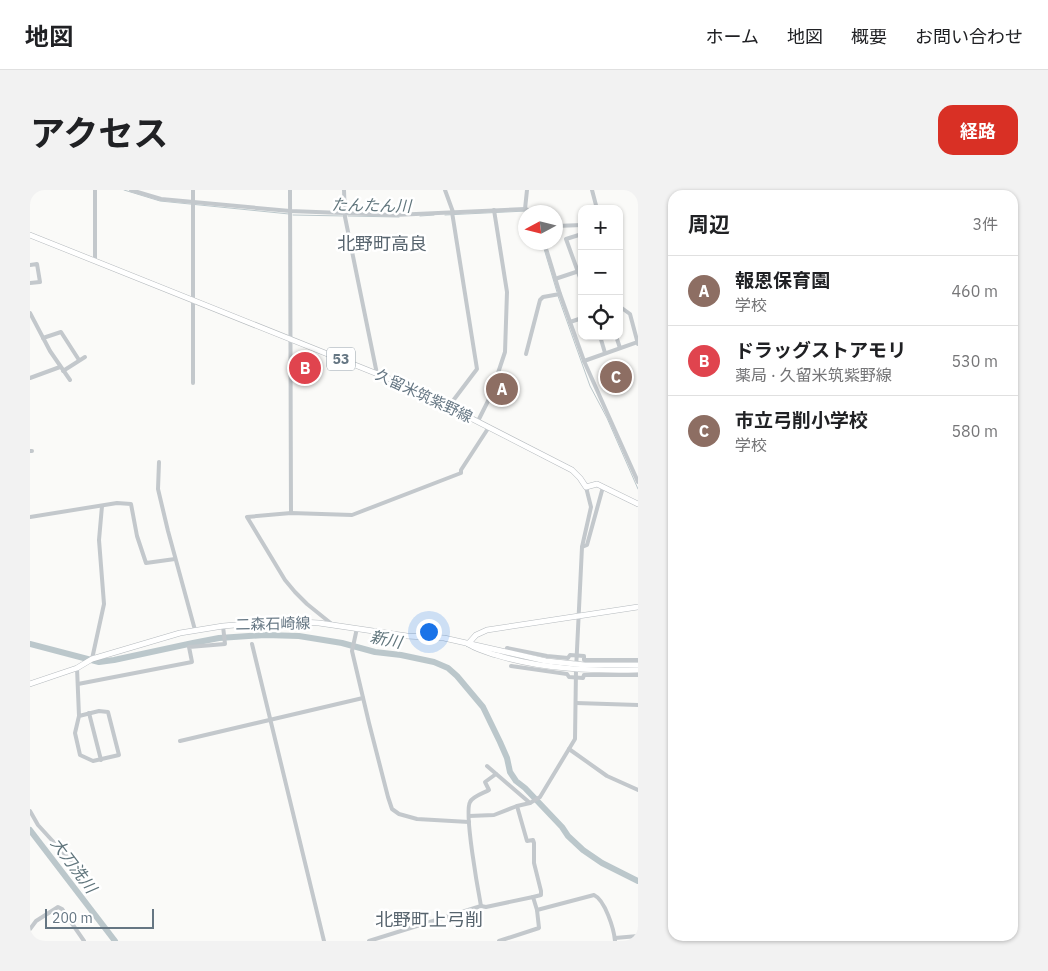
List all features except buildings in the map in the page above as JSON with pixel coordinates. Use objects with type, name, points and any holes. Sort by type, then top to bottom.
[{"type":"main road","name":"久留米筑紫野線","points":[[30,235],[410,387],[572,470],[586,487]]},
{"type":"main road","points":[[586,487],[594,484],[638,504]]},
{"type":"main road","points":[[638,607],[487,630],[476,635],[468,644],[576,667],[638,670]]},
{"type":"main road","name":"二森石崎線","points":[[30,684],[77,668],[92,659],[195,630],[223,626],[292,621],[407,636],[444,638],[468,644]]},
{"type":"main road","points":[[576,667],[638,665]]},
{"type":"street","points":[[95,190],[95,261]]},
{"type":"street","points":[[131,190],[161,199],[193,204],[290,214],[394,215],[518,209]]},
{"type":"street","points":[[193,190],[193,383]]},
{"type":"street","points":[[290,190],[291,513]]},
{"type":"street","points":[[344,190],[344,215],[377,374]]},
{"type":"street","points":[[446,190],[453,212],[477,368],[449,406]]},
{"type":"street","points":[[525,205],[527,190]]},
{"type":"street","points":[[592,190],[596,205]]},
{"type":"street","points":[[478,421],[490,397],[506,352],[507,292],[494,210]]},
{"type":"street","points":[[563,226],[578,225]]},
{"type":"street","points":[[578,234],[566,239],[578,266]]},
{"type":"street","points":[[547,250],[584,361],[638,480]]},
{"type":"street","points":[[30,265],[37,264],[40,282],[30,283]]},
{"type":"street","points":[[556,279],[578,272]]},
{"type":"street","points":[[526,354],[540,300],[543,297],[560,294]]},
{"type":"street","points":[[584,361],[638,343],[630,314],[623,309]]},
{"type":"street","points":[[30,314],[60,367],[70,380]]},
{"type":"street","points":[[570,322],[578,319]]},
{"type":"street","points":[[43,338],[61,332],[79,360]]},
{"type":"street","points":[[601,340],[605,353]]},
{"type":"street","points":[[617,340],[620,348]]},
{"type":"street","points":[[64,371],[85,356]]},
{"type":"street","points":[[30,378],[60,367]]},
{"type":"street","points":[[333,625],[307,604],[285,580],[247,517],[291,513],[352,515],[461,473],[489,427]]},
{"type":"street","points":[[159,462],[158,489],[195,630]]},
{"type":"street","points":[[469,816],[494,815],[516,806],[530,803],[540,797],[575,739],[576,667],[582,547],[591,507],[586,487]]},
{"type":"street","points":[[582,547],[587,544],[603,487]]},
{"type":"street","points":[[30,517],[117,503],[131,504],[137,536],[146,563],[175,559]]},
{"type":"street","points":[[92,659],[104,604],[99,540],[102,506]]},
{"type":"street","points":[[78,684],[192,662],[189,648],[225,644],[223,626]]},
{"type":"street","points":[[357,628],[352,651],[388,797],[395,812],[417,819],[469,822]]},
{"type":"street","points":[[252,644],[324,941]]},
{"type":"street","points":[[508,648],[547,656],[568,658],[570,655],[584,656],[584,660],[638,660]]},
{"type":"street","points":[[511,666],[567,674],[569,677],[576,678],[583,678],[584,675],[638,675]]},
{"type":"street","points":[[77,668],[79,716],[75,733],[80,755],[93,762],[119,755],[108,712],[98,711],[79,716]]},
{"type":"street","points":[[180,741],[363,698]]},
{"type":"street","points":[[576,703],[638,705]]},
{"type":"street","points":[[90,713],[101,760]]},
{"type":"street","points":[[569,749],[607,776],[638,790]]},
{"type":"street","points":[[487,766],[530,803]]},
{"type":"street","points":[[481,906],[469,822],[470,800],[489,790],[485,782],[496,774]]},
{"type":"street","points":[[369,941],[481,906],[486,907],[541,895],[534,863],[534,843],[533,840],[526,841],[516,806]]},
{"type":"street","points":[[30,811],[38,825],[80,871],[80,877]]},
{"type":"street","points":[[537,910],[594,894],[599,897],[612,923],[615,939],[638,936]]},
{"type":"street","points":[[499,941],[539,928],[533,897]]},
{"type":"street","points":[[30,929],[36,921],[58,907],[62,909],[84,941]]},
{"type":"street","points":[[518,935],[520,941]]},
{"type":"waterway","name":"たんたん川","points":[[124,190],[160,201],[289,214]]},
{"type":"waterway","name":"たんたん川","points":[[445,215],[518,211]]},
{"type":"waterway","name":"たんたん川","points":[[293,215],[344,216]]},
{"type":"waterway","name":"たんたん川","points":[[420,216],[434,215]]},
{"type":"waterway","name":"たんたん川","points":[[348,216],[399,217]]},
{"type":"waterway","name":"たんたん川","points":[[544,250],[557,292]]},
{"type":"waterway","name":"たんたん川","points":[[558,296],[590,386],[607,418],[638,489]]},
{"type":"waterway","name":"新川","points":[[30,644],[99,662],[219,638],[265,635],[299,636],[434,662],[448,668],[457,676],[483,707],[507,758],[510,772],[516,781],[525,788],[583,850],[602,863],[638,881]]},
{"type":"waterway","name":"大刀洗川","points":[[30,830],[115,941]]},
{"type":"place","name":"ドラッグストアモリ","points":[[305,368]]},
{"type":"place","name":"市立弓削小学校","points":[[616,377]]},
{"type":"place","name":"報恩保育園","points":[[502,389]]},
{"type":"district","name":"北野町高良","points":[[382,244]]},
{"type":"district","name":"北野町上弓削","points":[[429,920]]}]
